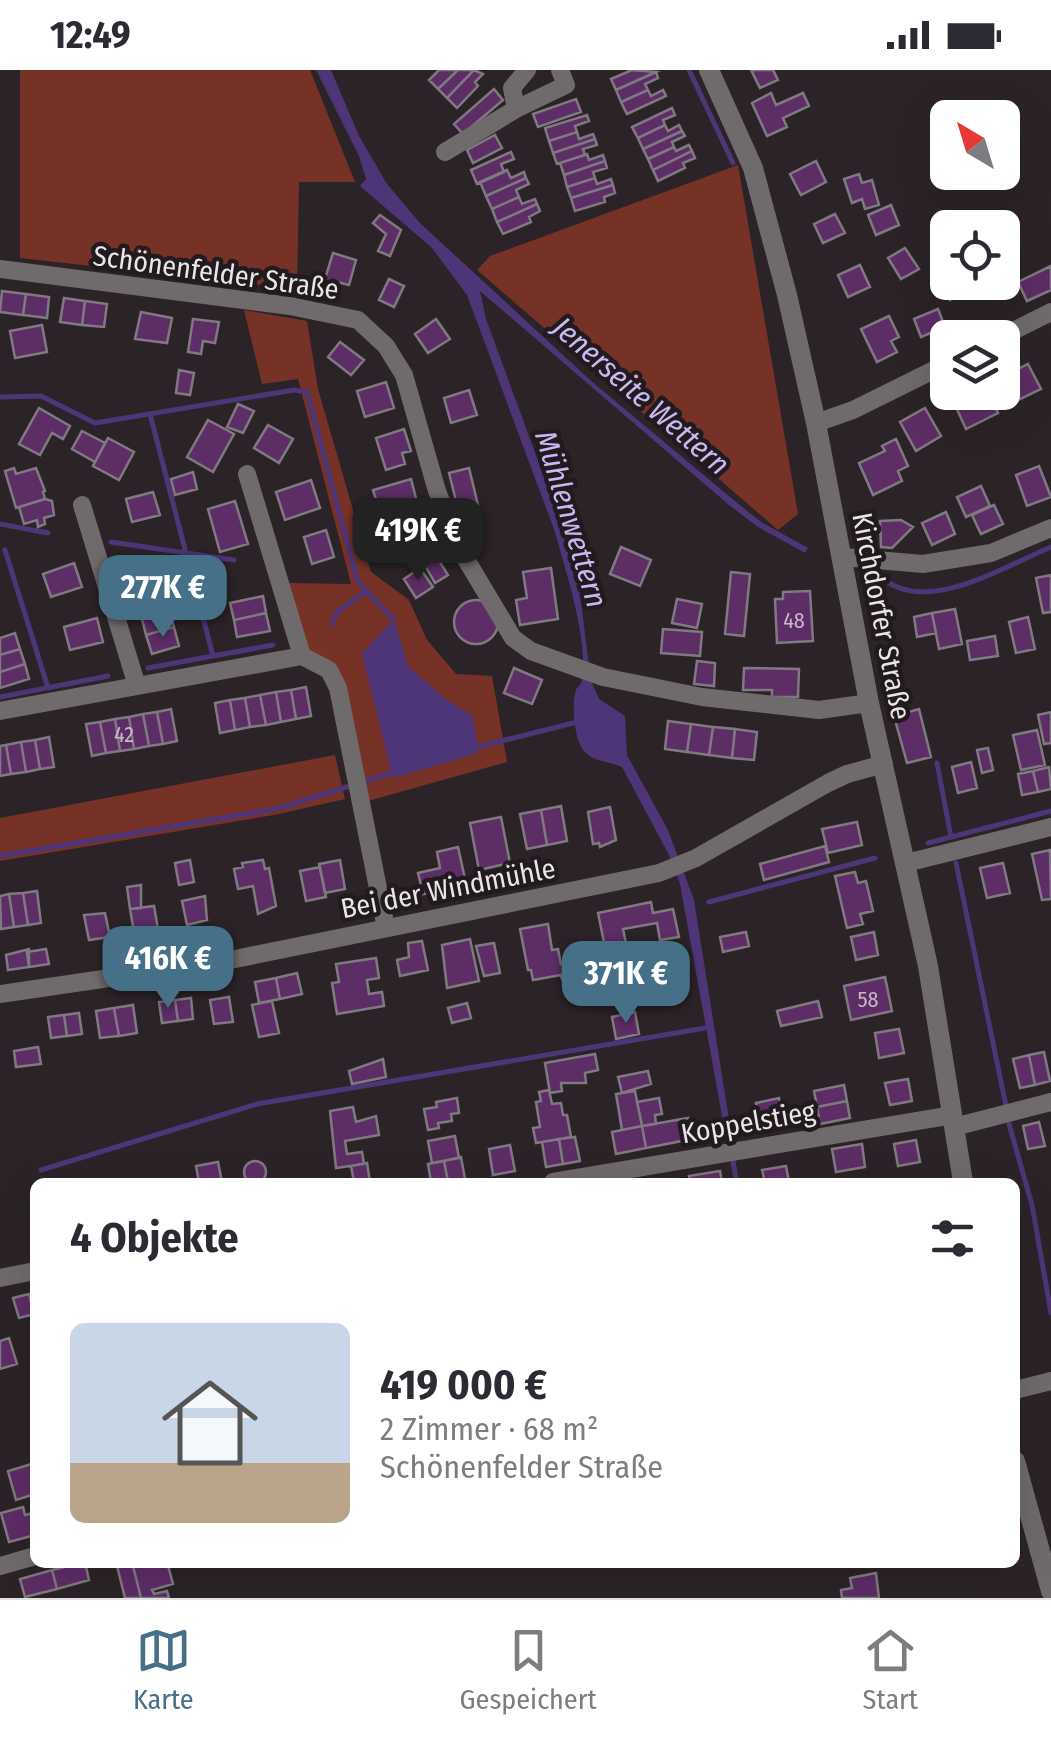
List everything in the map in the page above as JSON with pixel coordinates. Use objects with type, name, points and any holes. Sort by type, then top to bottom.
[{"type":"street","points":[[516,109],[512,88],[527,70]]},
{"type":"street","points":[[445,152],[516,109],[566,85],[560,70]]},
{"type":"street","name":"Kirchdorfer Straße","points":[[709,70],[754,168],[816,423],[869,702],[928,966],[962,1178]]},
{"type":"street","name":"Schönenfelder Straße","points":[[0,269],[290,306],[358,320],[386,346],[404,375],[437,491],[461,551],[513,638],[532,650],[603,677],[702,697],[819,710],[869,702]]},
{"type":"street","points":[[1020,328],[1051,312]]},
{"type":"street","points":[[816,423],[853,410],[930,372]]},
{"type":"street","points":[[247,474],[302,656]]},
{"type":"street","points":[[82,505],[137,686]]},
{"type":"street","points":[[842,557],[923,564],[991,553],[1051,528]]},
{"type":"street","points":[[0,711],[302,656],[329,670],[338,688],[386,928]]},
{"type":"street","name":"Bei der Windmühle","points":[[0,994],[225,961],[679,866],[828,783],[884,764]]},
{"type":"street","points":[[906,862],[1051,827]]},
{"type":"street","name":"Koppelstieg","points":[[576,1178],[954,1121],[1051,1102]]},
{"type":"street","points":[[0,1278],[30,1272]]},
{"type":"street","points":[[1020,1389],[1051,1381]]},
{"type":"street","points":[[1020,1480],[1051,1591]]},
{"type":"street","points":[[0,1566],[30,1557]]},
{"type":"shaded area","points":[[20,70],[310,70],[355,182],[299,182],[297,289],[20,258]]},
{"type":"shaded area","points":[[316,70],[331,70],[359,136],[387,184],[420,223],[590,380],[761,522],[808,548],[805,553],[758,527],[729,505],[480,291],[486,319],[569,545],[579,587],[591,681],[599,699],[625,716],[627,755],[668,830],[694,900],[738,1178],[733,1178],[680,884],[669,855],[622,767],[589,756],[579,741],[574,699],[581,682],[582,646],[555,532],[467,295],[432,248],[360,186],[366,179],[359,156]]},
{"type":"shaded area","points":[[738,165],[798,514],[778,530],[477,270],[490,256]]},
{"type":"shaded area","points":[[244,310],[307,321],[318,389],[371,572],[409,600],[427,640],[456,674],[492,676],[507,762],[368,801],[342,684],[308,652],[286,583],[351,584],[298,379],[262,384]]},
{"type":"shaded area","points":[[394,619],[408,666],[448,701],[472,715],[478,747],[475,754],[393,778],[362,654]]},
{"type":"shaded area","points":[[335,755],[345,799],[274,815],[0,861],[0,818]]},
{"type":"building","points":[[439,70],[458,70],[438,89],[429,80]]},
{"type":"building","points":[[458,70],[474,70],[447,98],[438,89]]},
{"type":"building","points":[[474,70],[483,74],[475,82],[478,86],[457,108],[447,98]]},
{"type":"building","points":[[632,70],[656,72],[616,90],[611,79]]},
{"type":"building","points":[[751,70],[773,70],[778,80],[760,88]]},
{"type":"building","points":[[656,72],[658,78],[645,84],[648,90],[621,102],[616,90]]},
{"type":"building","points":[[494,89],[503,100],[463,134],[454,124]]},
{"type":"building","points":[[648,90],[651,96],[663,90],[666,96],[627,114],[621,102]]},
{"type":"building","points":[[771,93],[776,105],[803,93],[809,106],[783,118],[787,127],[767,136],[752,103]]},
{"type":"building","points":[[576,99],[581,112],[538,127],[533,114]]},
{"type":"building","points":[[672,108],[675,115],[663,120],[665,125],[638,138],[632,127]]},
{"type":"building","points":[[587,115],[589,121],[575,126],[577,132],[549,141],[545,128]]},
{"type":"building","points":[[665,125],[668,131],[679,125],[682,131],[643,149],[638,138]]},
{"type":"building","points":[[682,131],[685,136],[672,142],[674,147],[648,159],[643,149]]},
{"type":"building","points":[[577,132],[579,139],[593,134],[595,139],[553,153],[549,141]]},
{"type":"building","points":[[495,135],[502,148],[473,163],[467,150]]},
{"type":"building","points":[[595,139],[597,145],[583,149],[585,155],[557,164],[553,153]]},
{"type":"building","points":[[689,145],[692,151],[653,170],[648,159]]},
{"type":"building","points":[[692,151],[695,158],[683,163],[685,168],[658,181],[653,170]]},
{"type":"building","points":[[511,152],[514,159],[501,164],[504,172],[477,184],[471,170]]},
{"type":"building","points":[[587,154],[589,160],[603,155],[605,161],[564,175],[560,163]]},
{"type":"building","points":[[605,161],[607,168],[593,172],[595,178],[567,187],[564,175]]},
{"type":"building","points":[[816,161],[826,182],[801,195],[790,174]]},
{"type":"building","points":[[507,170],[511,178],[524,172],[526,178],[486,196],[480,182]]},
{"type":"building","points":[[859,174],[862,183],[872,180],[879,205],[865,209],[862,199],[852,203],[844,179]]},
{"type":"building","points":[[526,178],[529,184],[516,190],[519,197],[492,209],[486,196]]},
{"type":"building","points":[[595,178],[597,184],[611,179],[613,185],[571,198],[567,187]]},
{"type":"building","points":[[613,185],[615,193],[604,197],[605,202],[575,211],[571,198]]},
{"type":"building","points":[[519,197],[522,204],[535,199],[537,204],[497,222],[492,209]]},
{"type":"building","points":[[537,204],[540,211],[529,217],[531,222],[503,234],[497,222]]},
{"type":"building","points":[[891,205],[899,225],[876,235],[868,215]]},
{"type":"building","points":[[835,214],[845,233],[823,243],[814,224]]},
{"type":"building","points":[[380,215],[401,230],[390,256],[378,251],[386,234],[373,223]]},
{"type":"building","points":[[905,248],[919,269],[901,279],[888,258]]},
{"type":"building","points":[[333,253],[356,260],[349,285],[325,279]]},
{"type":"building","points":[[860,265],[870,287],[848,297],[838,275]]},
{"type":"building","points":[[1051,266],[1051,290],[1027,301],[1020,281]]},
{"type":"building","points":[[389,279],[404,286],[394,307],[379,300]]},
{"type":"building","points":[[2,291],[26,294],[23,315],[0,312]]},
{"type":"building","points":[[26,294],[49,297],[47,318],[23,315]]},
{"type":"building","points":[[64,298],[85,301],[82,325],[60,322]]},
{"type":"building","points":[[85,301],[107,304],[104,327],[82,325]]},
{"type":"building","points":[[938,309],[942,320],[930,320],[930,333],[921,337],[914,319]]},
{"type":"building","points":[[141,312],[172,318],[167,343],[135,339]]},
{"type":"building","points":[[889,316],[899,337],[891,341],[897,352],[877,362],[861,329]]},
{"type":"building","points":[[193,319],[219,322],[215,343],[203,341],[201,354],[188,352]]},
{"type":"building","points":[[436,319],[450,339],[428,353],[415,334]]},
{"type":"building","points":[[42,325],[47,352],[15,358],[10,331]]},
{"type":"building","points":[[340,342],[364,360],[351,375],[328,357]]},
{"type":"building","points":[[1028,364],[1041,389],[1020,399],[1020,368]]},
{"type":"building","points":[[179,370],[194,373],[190,395],[176,393]]},
{"type":"building","points":[[386,382],[394,408],[365,417],[357,391]]},
{"type":"building","points":[[469,390],[477,415],[451,423],[444,398]]},
{"type":"building","points":[[238,404],[254,411],[243,433],[227,427]]},
{"type":"building","points":[[39,408],[70,426],[63,439],[52,433],[40,455],[19,444]]},
{"type":"building","points":[[925,408],[941,436],[916,451],[900,422]]},
{"type":"building","points":[[957,410],[997,410],[998,413],[966,429]]},
{"type":"building","points":[[208,420],[234,434],[213,472],[187,457]]},
{"type":"building","points":[[268,425],[293,439],[279,463],[254,448]]},
{"type":"building","points":[[404,429],[411,451],[402,453],[405,464],[386,470],[376,438]]},
{"type":"building","points":[[82,431],[105,443],[95,462],[72,449]]},
{"type":"building","points":[[108,438],[134,452],[119,480],[93,466]]},
{"type":"building","points":[[896,439],[908,466],[898,471],[902,481],[873,495],[859,463],[885,451],[882,446]]},
{"type":"building","points":[[1039,466],[1051,497],[1027,506],[1016,475]]},
{"type":"building","points":[[14,468],[16,474],[36,468],[45,499],[16,508],[5,471]]},
{"type":"building","points":[[469,468],[478,505],[458,509],[449,473]]},
{"type":"building","points":[[193,472],[197,489],[175,495],[171,479]]},
{"type":"building","points":[[411,479],[417,502],[380,512],[373,490]]},
{"type":"building","points":[[311,480],[320,508],[285,520],[276,492]]},
{"type":"building","points":[[981,486],[990,506],[966,517],[957,497]]},
{"type":"building","points":[[153,492],[160,515],[132,522],[126,499]]},
{"type":"building","points":[[45,499],[52,501],[54,515],[44,518],[45,524],[38,527],[37,520],[24,524],[19,507]]},
{"type":"building","points":[[235,501],[248,544],[220,552],[208,509]]},
{"type":"building","points":[[994,505],[1003,524],[981,534],[972,515]]},
{"type":"building","points":[[946,512],[955,534],[932,545],[922,523]]},
{"type":"building","points":[[901,520],[913,527],[892,548],[881,547],[880,521]]},
{"type":"building","points":[[326,530],[334,557],[312,564],[304,537]]},
{"type":"building","points":[[621,547],[651,560],[640,586],[610,574]]},
{"type":"building","points":[[436,556],[448,575],[435,583],[424,564]]},
{"type":"building","points":[[74,563],[82,587],[51,597],[43,574]]},
{"type":"building","points":[[420,568],[433,587],[416,598],[404,579]]},
{"type":"building","points":[[551,568],[558,619],[520,625],[516,600],[527,598],[523,572]]},
{"type":"building","points":[[731,572],[750,574],[744,636],[725,634]]},
{"type":"building","points":[[1051,575],[1051,612],[1043,613],[1036,578]]},
{"type":"building","points":[[159,578],[164,595],[137,603],[132,586]]},
{"type":"building","points":[[810,591],[813,641],[777,643],[775,599],[783,599],[783,592]]},
{"type":"building","points":[[164,595],[169,611],[142,619],[137,603]]},
{"type":"building","points":[[263,596],[266,613],[234,620],[230,603]]},
{"type":"building","points":[[677,599],[702,604],[697,628],[672,623]]},
{"type":"building","points":[[476,600],[491,607],[498,622],[491,637],[476,644],[461,637],[454,622],[461,607]]},
{"type":"building","points":[[955,609],[962,644],[939,649],[932,613]]},
{"type":"building","points":[[169,611],[174,627],[146,635],[142,619]]},
{"type":"building","points":[[266,613],[270,631],[237,637],[234,620]]},
{"type":"building","points":[[932,613],[936,633],[917,637],[914,617]]},
{"type":"building","points":[[1028,617],[1035,649],[1016,653],[1009,622]]},
{"type":"building","points":[[97,618],[103,642],[70,650],[64,627]]},
{"type":"building","points":[[174,627],[179,646],[152,654],[146,635]]},
{"type":"building","points":[[663,629],[702,632],[700,656],[661,653]]},
{"type":"building","points":[[15,633],[20,649],[0,655],[0,638]]},
{"type":"building","points":[[995,636],[998,656],[970,660],[967,641]]},
{"type":"building","points":[[20,649],[25,664],[0,672],[0,655]]},
{"type":"building","points":[[697,661],[715,663],[714,686],[694,684]]},
{"type":"building","points":[[25,664],[29,679],[0,688],[0,672]]},
{"type":"building","points":[[514,668],[542,680],[532,704],[504,693]]},
{"type":"building","points":[[744,668],[799,669],[798,697],[772,697],[772,690],[743,690]]},
{"type":"building","points":[[306,687],[311,716],[296,719],[291,690]]},
{"type":"building","points":[[291,690],[296,719],[281,722],[276,692]]},
{"type":"building","points":[[276,692],[281,722],[266,725],[260,695]]},
{"type":"building","points":[[260,695],[266,725],[250,727],[245,698]]},
{"type":"building","points":[[245,698],[250,727],[235,730],[230,700]]},
{"type":"building","points":[[230,700],[235,730],[220,733],[215,703]]},
{"type":"building","points":[[171,709],[177,741],[163,744],[157,712]]},
{"type":"building","points":[[919,709],[931,757],[907,763],[894,716]]},
{"type":"building","points":[[157,712],[163,744],[149,746],[143,714]]},
{"type":"building","points":[[1051,712],[1051,743],[1044,744],[1038,715]]},
{"type":"building","points":[[143,714],[149,746],[134,749],[129,717]]},
{"type":"building","points":[[129,717],[134,749],[120,751],[115,719]]},
{"type":"building","points":[[115,719],[120,751],[106,753],[100,722]]},
{"type":"building","points":[[668,721],[691,724],[687,752],[665,749]]},
{"type":"building","points":[[100,722],[106,753],[92,756],[86,724]]},
{"type":"building","points":[[691,724],[713,727],[709,755],[687,752]]},
{"type":"building","points":[[713,727],[735,729],[732,758],[709,755]]},
{"type":"building","points":[[735,729],[757,732],[754,760],[732,758]]},
{"type":"building","points":[[1037,730],[1045,765],[1021,770],[1013,735]]},
{"type":"building","points":[[49,737],[54,767],[40,769],[35,740]]},
{"type":"building","points":[[35,740],[40,769],[26,772],[21,742]]},
{"type":"building","points":[[21,742],[26,772],[11,774],[6,745]]},
{"type":"building","points":[[6,745],[11,774],[0,776],[0,746]]},
{"type":"building","points":[[988,748],[993,770],[982,773],[977,750]]},
{"type":"building","points":[[971,762],[977,788],[958,793],[952,767]]},
{"type":"building","points":[[1049,767],[1051,789],[1038,792],[1033,771]]},
{"type":"building","points":[[1033,771],[1038,792],[1022,795],[1018,774]]},
{"type":"building","points":[[561,806],[567,841],[547,845],[541,810]]},
{"type":"building","points":[[610,807],[616,840],[600,847],[599,843],[593,844],[588,812]]},
{"type":"building","points":[[541,810],[547,845],[527,849],[520,814]]},
{"type":"building","points":[[501,817],[510,863],[479,870],[470,823]]},
{"type":"building","points":[[857,822],[862,845],[828,853],[822,829]]},
{"type":"building","points":[[825,846],[829,862],[764,880],[760,864]]},
{"type":"building","points":[[458,847],[467,888],[423,894],[418,873],[440,868],[437,852]]},
{"type":"building","points":[[1050,850],[1051,899],[1042,900],[1032,854]]},
{"type":"building","points":[[190,860],[194,882],[179,885],[175,863]]},
{"type":"building","points":[[263,860],[265,869],[269,868],[276,906],[258,914],[253,886],[238,889],[234,869],[243,867],[242,863]]},
{"type":"building","points":[[340,860],[345,889],[325,893],[319,864]]},
{"type":"building","points":[[1003,863],[1010,893],[987,898],[980,868]]},
{"type":"building","points":[[320,867],[326,897],[306,901],[300,871]]},
{"type":"building","points":[[855,872],[858,883],[866,881],[873,911],[860,914],[863,924],[847,928],[835,876]]},
{"type":"building","points":[[141,885],[141,908],[130,909],[127,887]]},
{"type":"building","points":[[37,891],[41,923],[28,925],[23,893]]},
{"type":"building","points":[[23,893],[28,925],[14,927],[9,894]]},
{"type":"building","points":[[9,894],[14,927],[1,929],[0,896]]},
{"type":"building","points":[[205,896],[207,920],[187,925],[182,901]]},
{"type":"building","points":[[651,902],[653,913],[673,909],[679,937],[660,940],[657,923],[623,929],[628,953],[607,957],[598,913]]},
{"type":"building","points":[[154,906],[158,929],[134,932],[130,909]]},
{"type":"building","points":[[105,913],[110,937],[89,940],[84,915]]},
{"type":"building","points":[[548,924],[552,950],[558,949],[561,964],[569,962],[572,977],[533,980],[528,970],[520,929]]},
{"type":"building","points":[[746,932],[749,946],[723,952],[720,937]]},
{"type":"building","points":[[874,932],[878,955],[856,960],[851,937]]},
{"type":"building","points":[[470,939],[479,981],[447,988],[442,945]]},
{"type":"building","points":[[422,941],[428,970],[400,976],[397,960],[409,957],[408,943]]},
{"type":"building","points":[[494,943],[500,973],[484,976],[476,946]]},
{"type":"building","points":[[29,949],[29,967],[8,970],[6,955]]},
{"type":"building","points":[[46,949],[49,964],[29,967],[27,952]]},
{"type":"building","points":[[376,958],[379,978],[367,980],[369,994],[382,992],[384,1006],[337,1014],[332,983],[339,982],[336,964]]},
{"type":"building","points":[[297,973],[302,994],[280,999],[276,978]]},
{"type":"building","points":[[885,977],[892,1011],[851,1020],[844,986]]},
{"type":"building","points":[[276,978],[280,999],[259,1003],[255,982]]},
{"type":"building","points":[[229,997],[233,1022],[214,1024],[210,1000]]},
{"type":"building","points":[[191,998],[193,1019],[178,1021],[175,1000]]},
{"type":"building","points":[[175,1000],[178,1021],[162,1023],[159,1002]]},
{"type":"building","points":[[272,1001],[279,1033],[259,1037],[252,1005]]},
{"type":"building","points":[[818,1001],[822,1017],[781,1026],[777,1011]]},
{"type":"building","points":[[467,1003],[471,1018],[452,1023],[448,1008]]},
{"type":"building","points":[[133,1005],[137,1033],[119,1036],[114,1008]]},
{"type":"building","points":[[114,1008],[119,1036],[100,1038],[96,1011]]},
{"type":"building","points":[[635,1012],[639,1034],[616,1039],[612,1017]]},
{"type":"building","points":[[79,1013],[82,1034],[67,1036],[64,1015]]},
{"type":"building","points":[[64,1015],[67,1036],[51,1038],[48,1017]]},
{"type":"building","points":[[899,1029],[904,1053],[879,1058],[875,1033]]},
{"type":"building","points":[[38,1047],[41,1064],[16,1067],[14,1051]]},
{"type":"building","points":[[1044,1052],[1050,1081],[1035,1085],[1029,1055]]},
{"type":"building","points":[[595,1054],[598,1070],[585,1073],[586,1083],[561,1083],[562,1091],[550,1093],[545,1063]]},
{"type":"building","points":[[1029,1055],[1035,1085],[1020,1088],[1013,1059]]},
{"type":"building","points":[[383,1059],[386,1077],[352,1084],[349,1071]]},
{"type":"building","points":[[648,1071],[651,1084],[622,1093],[618,1077]]},
{"type":"building","points":[[908,1079],[912,1101],[890,1105],[885,1083]]},
{"type":"building","points":[[844,1085],[847,1101],[817,1107],[814,1091]]},
{"type":"building","points":[[549,1090],[552,1104],[561,1103],[563,1115],[567,1115],[571,1137],[536,1143],[533,1128],[540,1127],[536,1102],[541,1101],[539,1092]]},
{"type":"building","points":[[635,1091],[642,1126],[622,1130],[616,1094]]},
{"type":"building","points":[[457,1098],[459,1113],[451,1114],[452,1121],[438,1123],[439,1128],[428,1130],[424,1109]]},
{"type":"building","points":[[659,1098],[662,1114],[655,1115],[656,1124],[642,1126],[637,1102]]},
{"type":"building","points":[[779,1098],[784,1125],[762,1130],[756,1103]]},
{"type":"building","points":[[847,1101],[850,1118],[820,1124],[817,1107]]},
{"type":"building","points":[[353,1107],[356,1122],[376,1116],[379,1135],[345,1141],[347,1154],[362,1152],[364,1164],[336,1168],[330,1111]]},
{"type":"building","points":[[688,1118],[692,1139],[646,1148],[642,1126]]},
{"type":"building","points":[[1039,1122],[1045,1146],[1028,1149],[1023,1126]]},
{"type":"building","points":[[642,1126],[646,1148],[616,1154],[612,1132]]},
{"type":"building","points":[[455,1136],[459,1158],[432,1163],[428,1141]]},
{"type":"building","points":[[575,1137],[580,1161],[563,1164],[559,1139]]},
{"type":"building","points":[[559,1139],[563,1164],[546,1167],[542,1142]]},
{"type":"building","points":[[916,1140],[920,1162],[898,1166],[894,1144]]},
{"type":"building","points":[[862,1144],[865,1167],[836,1172],[832,1149]]},
{"type":"building","points":[[510,1145],[515,1171],[493,1175],[489,1149]]},
{"type":"building","points":[[461,1157],[465,1178],[447,1178],[444,1161]]},
{"type":"building","points":[[444,1161],[447,1178],[430,1178],[428,1164]]},
{"type":"building","points":[[218,1162],[221,1178],[198,1178],[196,1166]]},
{"type":"building","points":[[251,1162],[259,1162],[265,1168],[264,1178],[245,1176],[245,1168]]},
{"type":"building","points":[[367,1163],[369,1178],[353,1178],[351,1166]]},
{"type":"building","points":[[786,1166],[788,1178],[764,1178],[762,1170]]},
{"type":"building","points":[[720,1171],[721,1178],[689,1178]]},
{"type":"building","points":[[29,1294],[30,1315],[19,1318],[13,1298]]},
{"type":"building","points":[[9,1338],[17,1364],[0,1369],[0,1341]]},
{"type":"building","points":[[30,1464],[30,1496],[16,1500],[8,1471]]},
{"type":"building","points":[[23,1507],[25,1515],[30,1514],[30,1536],[9,1542],[1,1513]]},
{"type":"building","points":[[86,1568],[89,1580],[57,1589],[52,1570]]},
{"type":"building","points":[[118,1568],[134,1568],[141,1598],[125,1598]]},
{"type":"building","points":[[134,1568],[169,1568],[173,1584],[152,1590],[154,1594],[167,1591],[169,1598],[141,1598]]},
{"type":"building","points":[[52,1570],[57,1589],[25,1597],[20,1579]]},
{"type":"building","points":[[876,1573],[879,1598],[842,1598],[841,1590],[852,1588],[850,1578]]},
{"type":"waterway","points":[[689,70],[733,163]]},
{"type":"waterway","points":[[0,397],[41,396],[95,423],[294,390],[307,392],[357,579],[366,591]]},
{"type":"waterway","points":[[150,414],[188,561]]},
{"type":"waterway","points":[[0,524],[48,533]]},
{"type":"waterway","points":[[111,542],[234,560]]},
{"type":"waterway","name":"Jenerseite Wettern","points":[[885,580],[903,589],[945,590],[990,575],[1051,547]]},
{"type":"waterway","points":[[5,550],[48,688]]},
{"type":"waterway","points":[[148,668],[213,656],[193,579]]},
{"type":"waterway","points":[[332,624],[337,612],[366,591],[394,619]]},
{"type":"waterway","points":[[213,656],[273,645]]},
{"type":"waterway","points":[[0,697],[108,676]]},
{"type":"waterway","points":[[478,747],[581,721]]},
{"type":"waterway","points":[[937,763],[951,837]]},
{"type":"waterway","points":[[0,856],[280,808],[391,773]]},
{"type":"waterway","points":[[928,843],[1051,811]]},
{"type":"waterway","points":[[709,902],[875,858]]},
{"type":"waterway","points":[[956,863],[1006,1106]]},
{"type":"waterway","points":[[41,1170],[257,1104],[711,1027]]},
{"type":"waterway","points":[[1009,1124],[1032,1205],[1051,1313]]},
{"type":"water label","name":"Mühlenwettern","points":[[571,519]]}]
